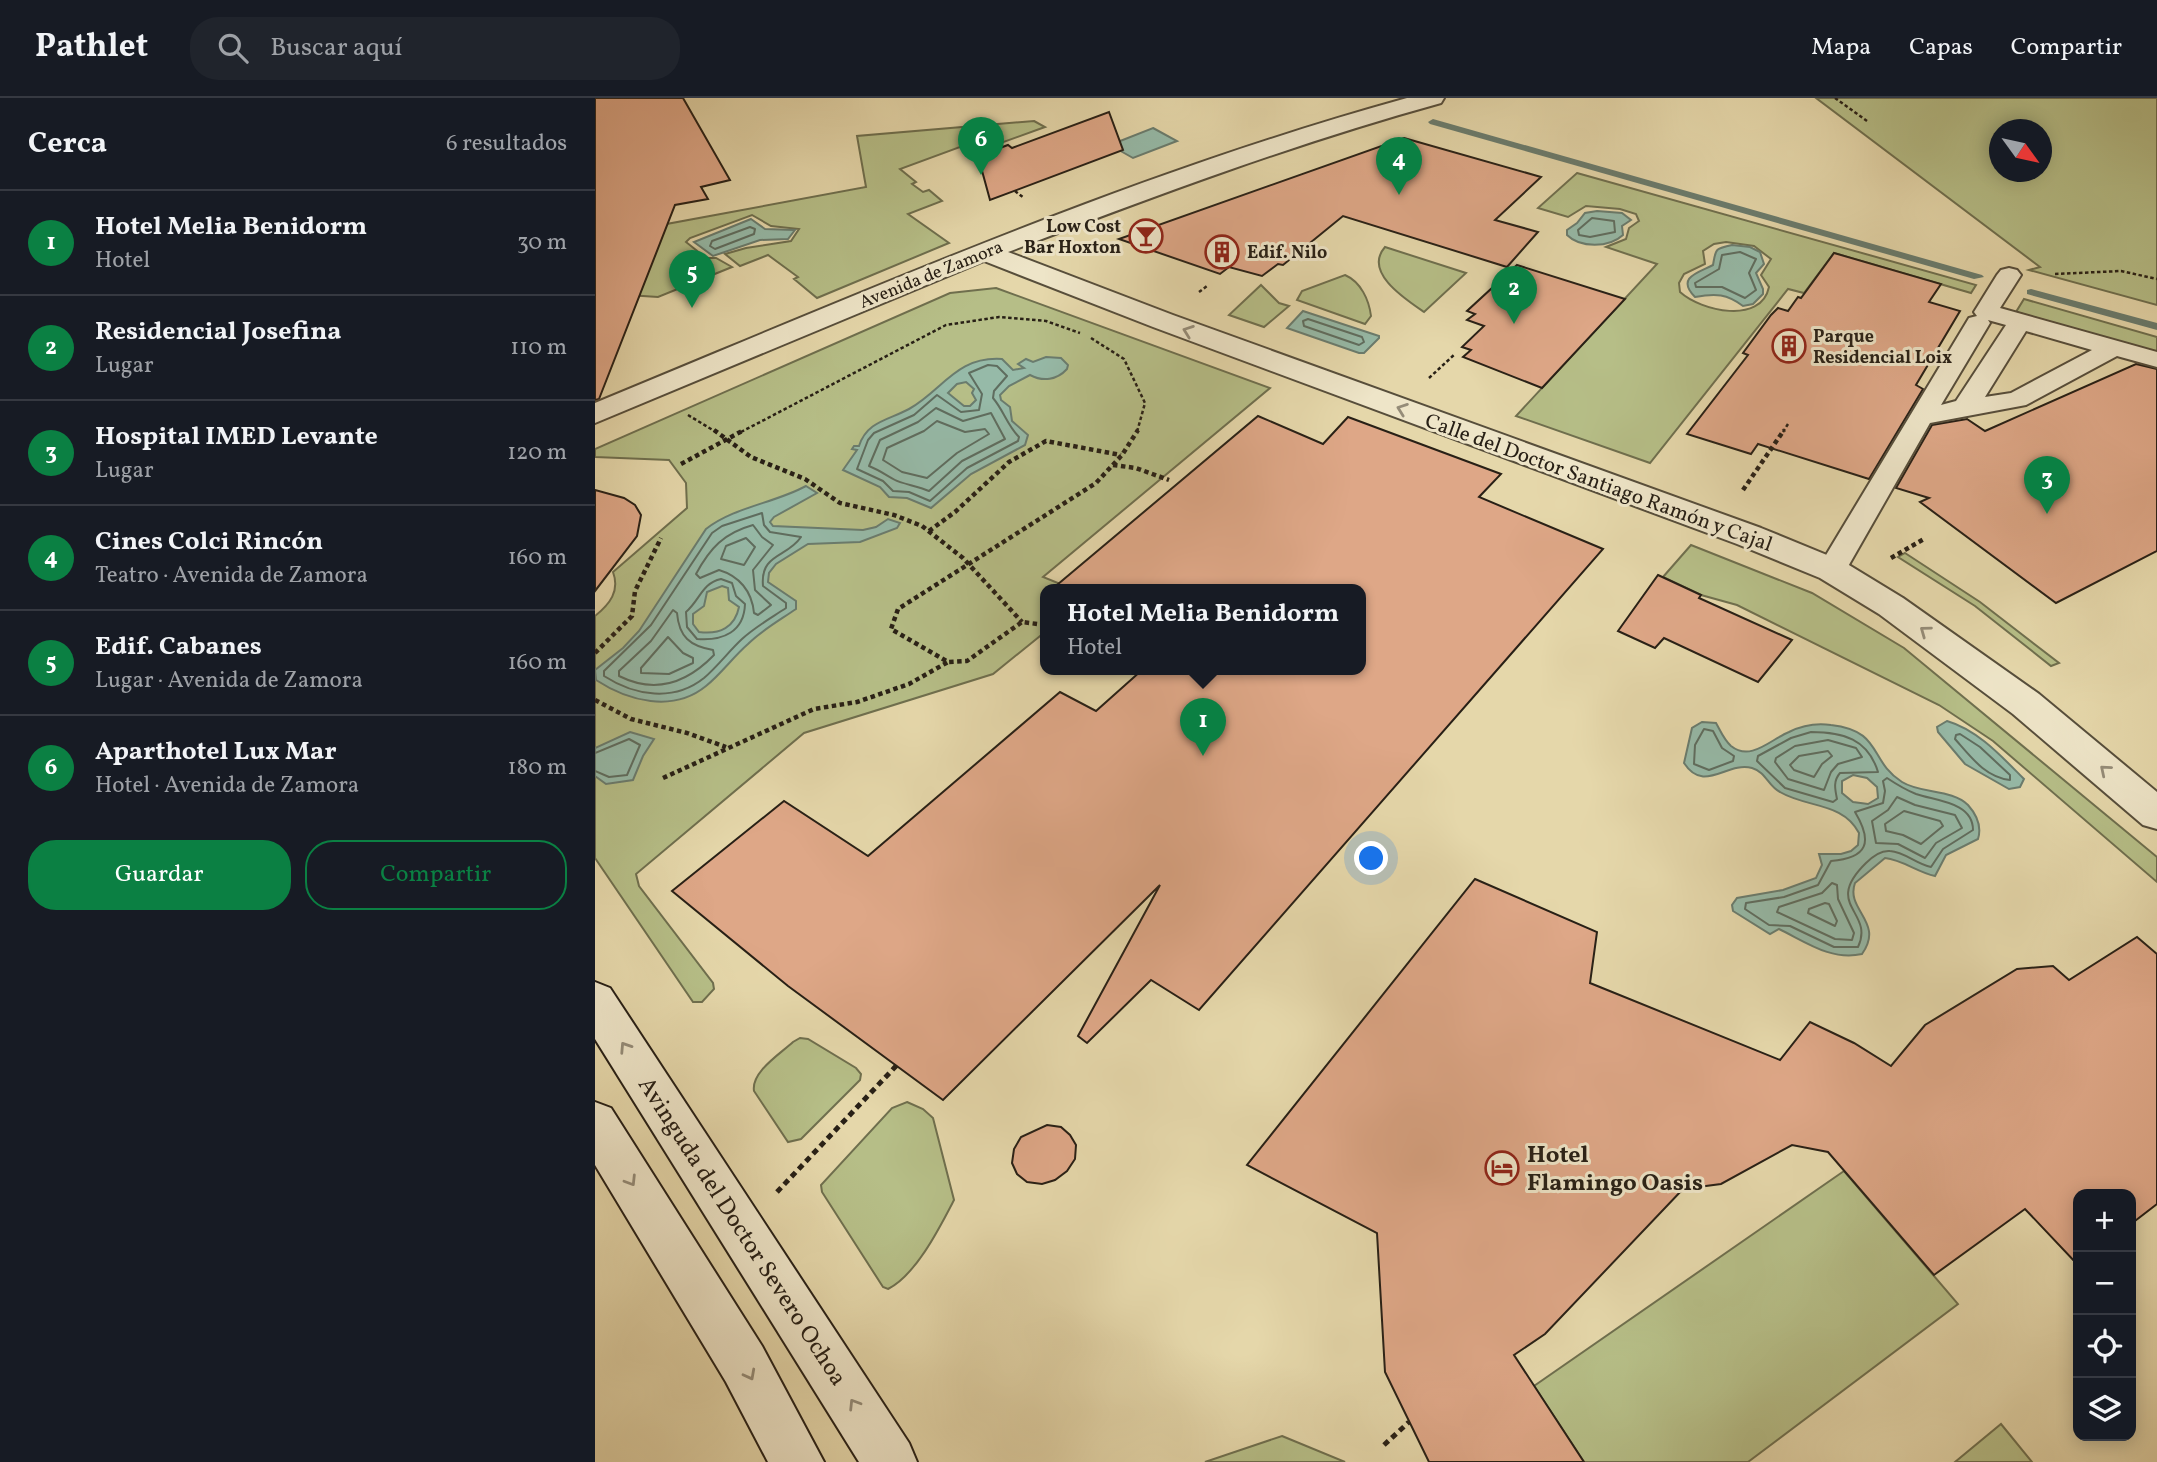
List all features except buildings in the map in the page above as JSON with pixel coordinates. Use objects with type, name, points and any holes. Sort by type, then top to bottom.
[{"type":"street","name":"Avenida de Zamora","points":[[595,414],[984,252],[1211,166],[1343,123],[1433,98]]},
{"type":"street","name":"Calle del Doctor Santiago Ramón y Cajal","points":[[984,252],[1163,321],[1717,524],[1832,570],[1891,606],[2026,704],[2157,814]]},
{"type":"street","name":"Avinguda del Doctor Severo Ochoa","points":[[595,1001],[890,1462]]},
{"type":"street","points":[[595,1123],[744,1364],[797,1462]]},
{"type":"lane","points":[[2009,275],[1986,312],[2157,360]]},
{"type":"lane","points":[[1965,407],[2020,322]]},
{"type":"lane","points":[[1832,570],[1978,323]]},
{"type":"lane","points":[[1920,418],[1965,407],[2017,400],[2114,348]]},
{"type":"path","points":[[1835,98],[1867,121]]},
{"type":"path","points":[[2055,274],[2121,271],[2157,279]]},
{"type":"path","points":[[681,464],[946,325],[999,317],[1046,321],[1094,339],[1124,359],[1145,404],[1138,430],[1113,465],[1096,483],[898,609],[891,629],[948,662]]},
{"type":"path","points":[[678,412],[701,421],[723,440],[760,462],[804,478],[842,504],[893,514],[929,531],[969,563],[994,594],[1022,622],[1040,624]]},
{"type":"path","points":[[1717,524],[1789,424]]},
{"type":"path","points":[[929,531],[955,512],[1009,462],[1046,441],[1122,455]]},
{"type":"path","points":[[1113,465],[1136,468],[1169,480]]},
{"type":"path","points":[[595,653],[632,616],[635,592],[661,538]]},
{"type":"path","points":[[663,778],[814,709],[857,702],[909,684],[948,662],[967,661],[1022,622]]},
{"type":"path","points":[[595,700],[631,719],[687,733],[727,747]]},
{"type":"path","points":[[742,1229],[897,1065]]},
{"type":"path","points":[[1384,1445],[1409,1422]]},
{"type":"green space","points":[[1816,98],[2157,98],[2157,305],[2029,270],[2040,267]]},
{"type":"green space","points":[[1034,121],[1045,127],[987,148],[976,141],[900,169],[916,182],[912,184],[923,192],[929,190],[942,201],[908,214],[949,243],[817,298],[794,279],[798,277],[768,255],[740,266],[725,254],[791,241],[799,229],[771,226],[752,215],[690,238],[686,242],[706,258],[716,258],[732,267],[658,297],[628,295],[656,226],[866,187],[857,136]]},
{"type":"green space","points":[[1577,173],[1976,285],[1971,293],[1834,253],[1804,293],[1788,289],[1650,463],[1516,416],[1657,264],[1606,247],[1626,239],[1629,228],[1639,221],[1636,214],[1620,209],[1586,206],[1568,217],[1538,208]],"holes":[[[1726,242],[1754,246],[1771,259],[1761,275],[1769,287],[1764,299],[1755,306],[1743,310],[1715,309],[1680,292],[1679,283],[1684,274],[1705,264],[1703,251],[1714,244]]]},
{"type":"green space","points":[[1385,247],[1466,273],[1424,312],[1389,284],[1383,275],[1379,266]]},
{"type":"green space","points":[[1345,275],[1356,282],[1366,298],[1371,316],[1365,324],[1297,300],[1302,291]]},
{"type":"green space","points":[[1261,285],[1279,303],[1289,306],[1264,327],[1229,315]]},
{"type":"green space","points":[[996,288],[1270,388],[1043,577],[1060,584],[1040,584],[1040,636],[993,674],[804,733],[636,874],[639,886],[713,983],[714,989],[702,1002],[693,1002],[595,858],[595,616],[612,597],[615,585],[613,572],[687,508],[686,483],[669,460],[595,457],[595,449],[950,293]]},
{"type":"green space","points":[[2024,299],[2157,337],[2157,353],[2016,312]]},
{"type":"green space","points":[[1691,545],[1812,593],[1904,648],[2157,857],[2157,882],[1993,741],[1939,705],[1737,605],[1701,595],[1663,577]]},
{"type":"green space","points":[[1905,553],[1980,602],[2059,663],[2051,666],[1975,606],[1898,557]]},
{"type":"green space","points":[[800,1038],[808,1039],[856,1068],[861,1074],[860,1080],[801,1139],[788,1142],[754,1091],[754,1084],[767,1064]]},
{"type":"green space","points":[[907,1102],[923,1109],[933,1118],[954,1200],[917,1262],[888,1289],[883,1287],[822,1192],[821,1185],[892,1108]]},
{"type":"green space","points":[[1844,1171],[1958,1304],[1748,1462],[1584,1462],[1534,1386]]},
{"type":"green space","points":[[2001,1424],[2032,1462],[1955,1462]]},
{"type":"green space","points":[[1282,1436],[1345,1462],[1205,1462]]},
{"type":"water","points":[[1153,128],[1177,141],[1133,158],[1110,145]]},
{"type":"water","points":[[1585,213],[1622,213],[1631,220],[1622,226],[1623,235],[1610,242],[1595,245],[1579,242],[1567,235],[1567,230]]},
{"type":"water","points":[[751,219],[765,229],[795,230],[788,239],[760,240],[713,256],[694,242]]},
{"type":"water","points":[[1732,245],[1750,247],[1760,252],[1764,264],[1756,273],[1763,294],[1753,304],[1743,306],[1721,295],[1695,297],[1689,290],[1688,280],[1713,265],[1719,249]]},
{"type":"water","points":[[1303,311],[1379,338],[1364,353],[1359,353],[1287,328]]},
{"type":"water","points":[[1046,357],[1061,358],[1068,365],[1063,373],[1054,378],[1040,379],[1030,375],[1009,386],[1000,395],[1001,400],[1010,407],[1012,421],[1028,435],[1025,445],[971,474],[931,508],[907,498],[889,497],[880,487],[843,470],[857,450],[852,449],[859,446],[867,431],[921,401],[961,368],[986,360],[1002,359],[1013,370],[1024,368],[1018,364],[1026,359],[1033,362]],"holes":[[[966,382],[974,389],[972,393],[976,400],[970,406],[964,406],[948,393],[957,384]]]},
{"type":"water","points":[[806,486],[817,493],[774,517],[770,522],[773,526],[863,530],[876,527],[888,519],[900,523],[897,528],[860,542],[808,544],[776,564],[769,573],[768,582],[796,601],[796,609],[759,634],[706,686],[693,694],[665,702],[651,701],[622,694],[596,680],[595,670],[623,648],[639,631],[706,529],[729,515]],"holes":[[[722,586],[728,588],[729,600],[739,607],[734,620],[720,631],[699,632],[693,624],[693,614],[704,606],[707,592]]]},
{"type":"water","points":[[1947,721],[1969,731],[1998,753],[2024,779],[2020,787],[2009,789],[1965,764],[1938,732],[1937,727]]},
{"type":"water","points":[[1702,722],[1716,723],[1731,746],[1746,752],[1761,748],[1782,735],[1804,727],[1826,724],[1848,728],[1867,740],[1884,765],[1902,782],[1954,796],[1968,805],[1978,820],[1978,839],[1946,855],[1935,876],[1885,858],[1855,883],[1855,901],[1869,933],[1868,943],[1862,954],[1829,953],[1779,929],[1770,934],[1733,911],[1732,905],[1737,898],[1783,890],[1816,878],[1822,865],[1819,854],[1851,851],[1858,845],[1859,833],[1844,816],[1780,792],[1752,768],[1743,767],[1708,776],[1692,772],[1684,763],[1692,728]],"holes":[[[1853,775],[1867,778],[1877,787],[1878,798],[1868,804],[1853,802],[1842,793],[1842,781]]]},
{"type":"water","points":[[630,732],[654,739],[633,780],[606,784],[595,776],[595,748]]},
{"type":"waterway","points":[[1433,122],[1978,277]]},
{"type":"waterway","points":[[2031,292],[2157,327]]},
{"type":"place","name":"Aparthotel Lux Mar","points":[[981,175]]},
{"type":"place","name":"Cines Colci Rincón","points":[[1399,195]]},
{"type":"place","name":"Low Cost Bar Hoxton","points":[[1146,236]]},
{"type":"place","name":"Edif. Nilo","points":[[1222,252]]},
{"type":"place","name":"Edif. Cabanes","points":[[692,308]]},
{"type":"place","name":"Residencial Josefina","points":[[1514,324]]},
{"type":"place","name":"Parque Residencial Loix","points":[[1789,346]]},
{"type":"place","name":"Hospital IMED Levante","points":[[2047,514]]},
{"type":"place","name":"Hotel Melia Benidorm","points":[[1203,756]]},
{"type":"place","name":"Hotel Flamingo Oasis","points":[[1502,1168]]}]
